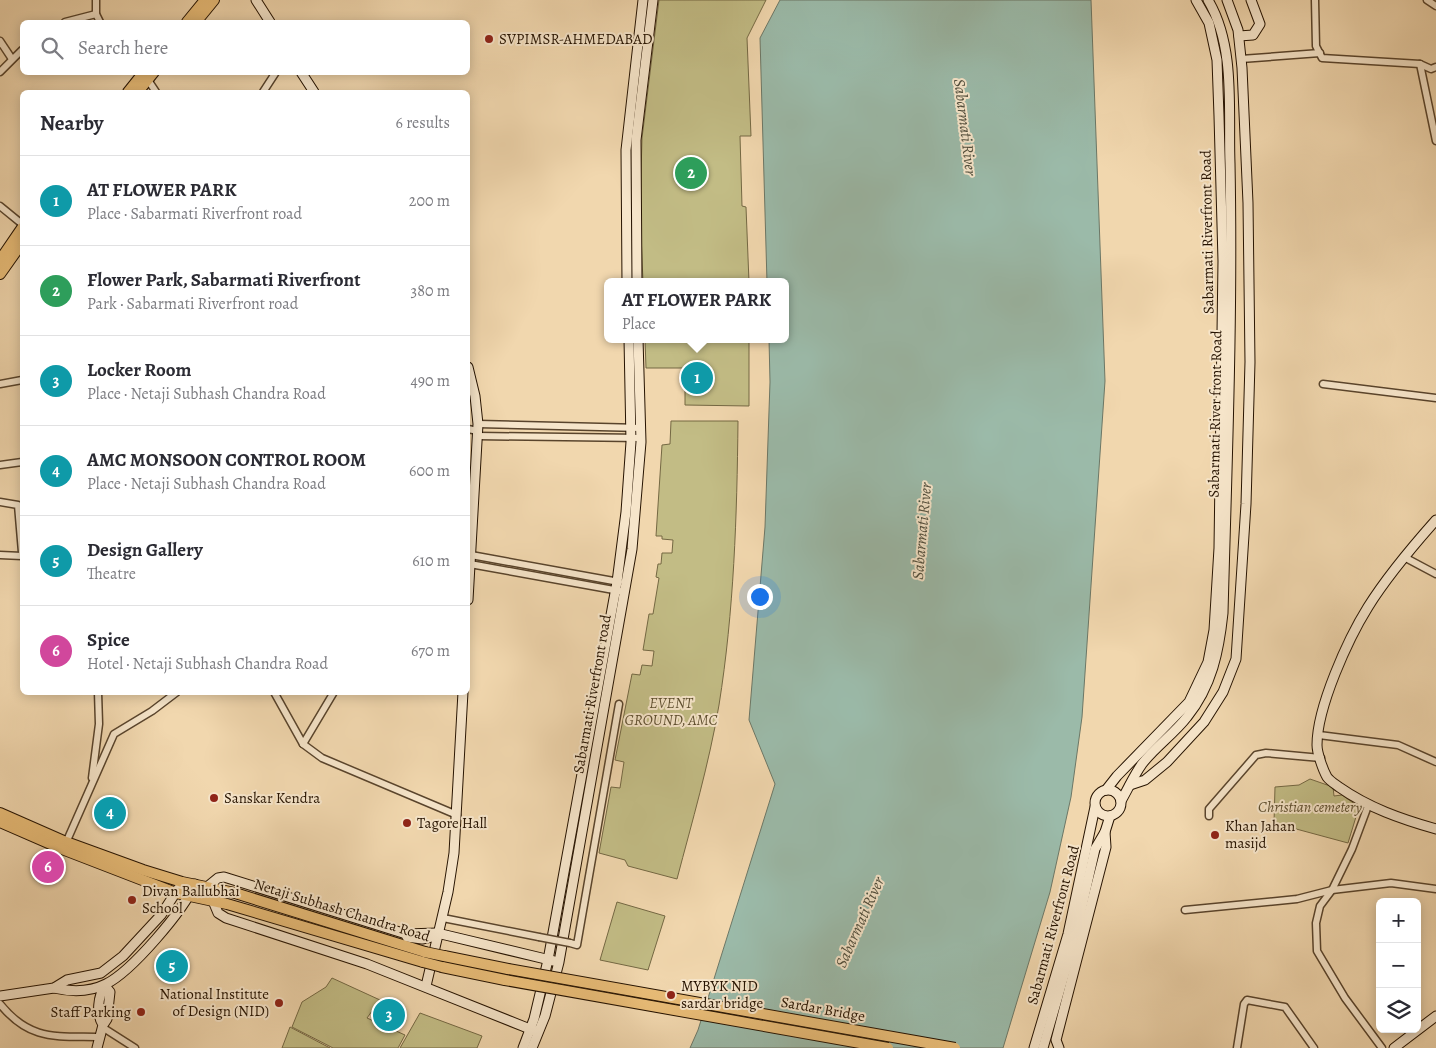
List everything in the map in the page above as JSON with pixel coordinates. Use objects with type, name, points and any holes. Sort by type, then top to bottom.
[{"type":"main road","points":[[189,20],[205,0]]},
{"type":"main road","points":[[198,20],[214,0]]},
{"type":"main road","points":[[130,90],[145,75]]},
{"type":"main road","points":[[139,90],[145,75]]},
{"type":"main road","points":[[0,260],[20,231]]},
{"type":"main road","points":[[0,274],[20,248]]},
{"type":"main road","name":"Netaji Subhash Chandra Road","points":[[0,813],[64,845],[176,893],[213,901],[505,980]]},
{"type":"main road","name":"Netaji Subhash Chandra Road","points":[[0,822],[64,845],[182,882],[235,893],[424,957]]},
{"type":"main road","name":"Netaji Subhash Chandra Road","points":[[443,962],[508,969]]},
{"type":"main road","name":"Sardar Bridge","points":[[508,969],[955,1048]]},
{"type":"main road","name":"Sardar Bridge","points":[[505,980],[888,1048]]},
{"type":"street","points":[[96,0],[96,14],[99,20]]},
{"type":"street","points":[[256,0],[269,20]]},
{"type":"street","points":[[627,278],[627,136],[643,0]]},
{"type":"street","points":[[637,278],[636,136],[652,0]]},
{"type":"street","name":"Sabarmati Riverfront Road","points":[[1106,790],[1117,776],[1189,702],[1208,662],[1214,630],[1219,528],[1223,280],[1219,116],[1217,60],[1209,24],[1196,0]]},
{"type":"street","name":"Sabarmati River front Road","points":[[1121,801],[1142,764],[1188,716],[1205,690],[1214,667],[1222,622],[1231,340],[1230,158],[1227,61],[1218,22],[1208,0]]},
{"type":"street","points":[[1130,785],[1145,780],[1153,774],[1204,722],[1223,692],[1236,659],[1246,504],[1250,362],[1248,203],[1239,36],[1227,0]]},
{"type":"street","points":[[1239,36],[1253,35],[1260,24],[1251,0]]},
{"type":"street","points":[[1315,0],[1316,46],[1322,58],[1420,64],[1431,69],[1436,67]]},
{"type":"street","points":[[1427,0],[1436,6]]},
{"type":"street","points":[[73,20],[96,14]]},
{"type":"street","points":[[0,41],[12,59]]},
{"type":"street","points":[[0,72],[20,52]]},
{"type":"street","points":[[1241,59],[1320,53]]},
{"type":"street","points":[[1420,64],[1435,142]]},
{"type":"street","points":[[145,75],[155,90]]},
{"type":"street","points":[[264,90],[274,75]]},
{"type":"street","points":[[303,75],[313,90]]},
{"type":"street","points":[[633,79],[643,80]]},
{"type":"street","points":[[627,136],[636,136]]},
{"type":"street","points":[[0,206],[20,222]]},
{"type":"street","name":"Sabarmati Riverfront road","points":[[532,1048],[621,587],[631,427],[629,343]]},
{"type":"street","name":"Sabarmati Riverfront road","points":[[523,1048],[535,1031],[558,962],[638,487],[641,438],[638,343]]},
{"type":"street","points":[[0,384],[20,380]]},
{"type":"street","points":[[470,384],[478,430],[470,559],[621,587]]},
{"type":"street","points":[[1323,384],[1436,398]]},
{"type":"street","points":[[553,426],[553,437]]},
{"type":"street","points":[[478,430],[553,426],[640,428]]},
{"type":"street","points":[[470,429],[553,437],[641,438]]},
{"type":"street","points":[[0,465],[20,462]]},
{"type":"street","points":[[0,502],[20,504]]},
{"type":"street","points":[[1436,520],[1404,557],[1368,607],[1343,658],[1323,708],[1317,746],[1328,779],[1368,806],[1436,829]]},
{"type":"street","points":[[0,555],[20,556]]},
{"type":"street","points":[[1404,557],[1436,574]]},
{"type":"street","points":[[91,783],[99,724],[98,695]]},
{"type":"street","points":[[64,845],[114,734],[152,711],[172,695]]},
{"type":"street","points":[[276,695],[303,744],[322,758],[457,815]]},
{"type":"street","points":[[303,744],[332,695]]},
{"type":"street","points":[[426,986],[437,934],[443,918],[454,853],[463,695]]},
{"type":"street","points":[[443,918],[577,945],[619,704]]},
{"type":"street","points":[[1318,736],[1398,745],[1436,762]]},
{"type":"street","points":[[1209,816],[1210,809],[1256,755],[1266,753],[1321,758]]},
{"type":"street","points":[[1106,790],[1117,794],[1121,801],[1117,813],[1110,816],[1101,814],[1096,807],[1097,796],[1106,790]]},
{"type":"street","points":[[1368,806],[1352,849],[1332,890],[1320,906],[1316,923],[1317,951],[1345,998],[1382,1048]]},
{"type":"street","name":"Sabarmati Riverfront Road","points":[[1034,1048],[1068,934],[1096,807]]},
{"type":"street","points":[[1043,1048],[1075,937],[1096,848],[1105,832],[1110,816]]},
{"type":"street","points":[[1059,1048],[1056,1040],[1106,847],[1105,832]]},
{"type":"street","points":[[207,887],[218,878],[224,877],[406,934],[437,934],[558,962]]},
{"type":"street","points":[[54,988],[67,980],[101,973],[124,956],[161,915],[182,882]]},
{"type":"street","points":[[1185,910],[1297,899],[1332,890],[1390,883],[1436,889]]},
{"type":"street","points":[[135,1048],[102,1026],[99,1018],[100,992],[105,985],[130,965],[180,912],[195,884]]},
{"type":"street","points":[[213,901],[218,913],[226,918],[367,964],[535,1031]]},
{"type":"street","points":[[101,973],[105,985]]},
{"type":"street","points":[[0,996],[54,988],[70,992],[105,985]]},
{"type":"street","points":[[1236,1048],[1244,1004],[1247,1000],[1285,1007],[1314,1048]]},
{"type":"street","points":[[0,1004],[13,1020],[32,1031],[49,1036],[99,1037]]},
{"type":"street","points":[[1394,1048],[1436,1016]]},
{"type":"street","points":[[97,1048],[102,1026]]},
{"type":"green space","points":[[659,0],[766,0],[747,38],[751,136],[740,136],[742,206],[746,207],[749,278],[643,278],[640,209],[642,138]]},
{"type":"green space","points":[[645,343],[749,343],[749,406],[685,405],[685,368],[646,368]]},
{"type":"green space","name":"EVENT GROUND, AMC","points":[[671,421],[738,421],[734,563],[724,670],[710,749],[677,879],[628,866],[625,860],[599,853],[611,787],[620,788],[624,762],[615,760],[632,674],[640,675],[642,665],[652,666],[654,651],[643,650],[649,614],[653,614],[659,578],[656,577],[658,564],[661,564],[662,553],[672,553],[673,540],[662,539],[662,536],[656,536],[662,445],[670,444]]},
{"type":"green space","name":"Christian cemetery","points":[[1310,779],[1333,787],[1334,796],[1342,795],[1359,807],[1348,843],[1274,823],[1275,787],[1299,785]]},
{"type":"green space","points":[[617,902],[665,916],[648,970],[600,960]]},
{"type":"green space","points":[[332,978],[380,1000],[367,1018],[405,1035],[398,1048],[333,1048],[292,1027],[302,1002],[326,987]]},
{"type":"green space","points":[[420,1013],[482,1036],[477,1048],[400,1048]]},
{"type":"green space","points":[[290,1027],[330,1048],[282,1048]]},
{"type":"water","name":"Sabarmati River","points":[[780,0],[1091,0],[1105,381],[1082,717],[1071,797],[1050,892],[1003,1048],[690,1048],[698,1030],[775,784],[749,720],[765,527],[770,382],[769,343],[789,343],[789,278],[767,278],[760,38]]},
{"type":"place","name":"SVPIMSR-AHMEDABAD","points":[[489,39]]},
{"type":"place","name":"Flower Park, Sabarmati Riverfront","points":[[691,173]]},
{"type":"place","name":"AT FLOWER PARK","points":[[697,378]]},
{"type":"place","name":"Sanskar Kendra","points":[[214,798]]},
{"type":"place","name":"AMC MONSOON CONTROL ROOM","points":[[110,813]]},
{"type":"place","name":"Tagore Hall","points":[[407,823]]},
{"type":"place","name":"Khan Jahan masijd","points":[[1215,835]]},
{"type":"place","name":"Spice","points":[[48,867]]},
{"type":"place","name":"Divan Ballubhai School","points":[[132,900]]},
{"type":"place","name":"Design Gallery","points":[[172,966]]},
{"type":"place","name":"MYBYK NID sardar bridge","points":[[671,995]]},
{"type":"place","name":"National Institute of Design (NID)","points":[[279,1003]]},
{"type":"place","name":"Staff Parking","points":[[141,1012]]},
{"type":"place","name":"Locker Room","points":[[389,1015]]}]
